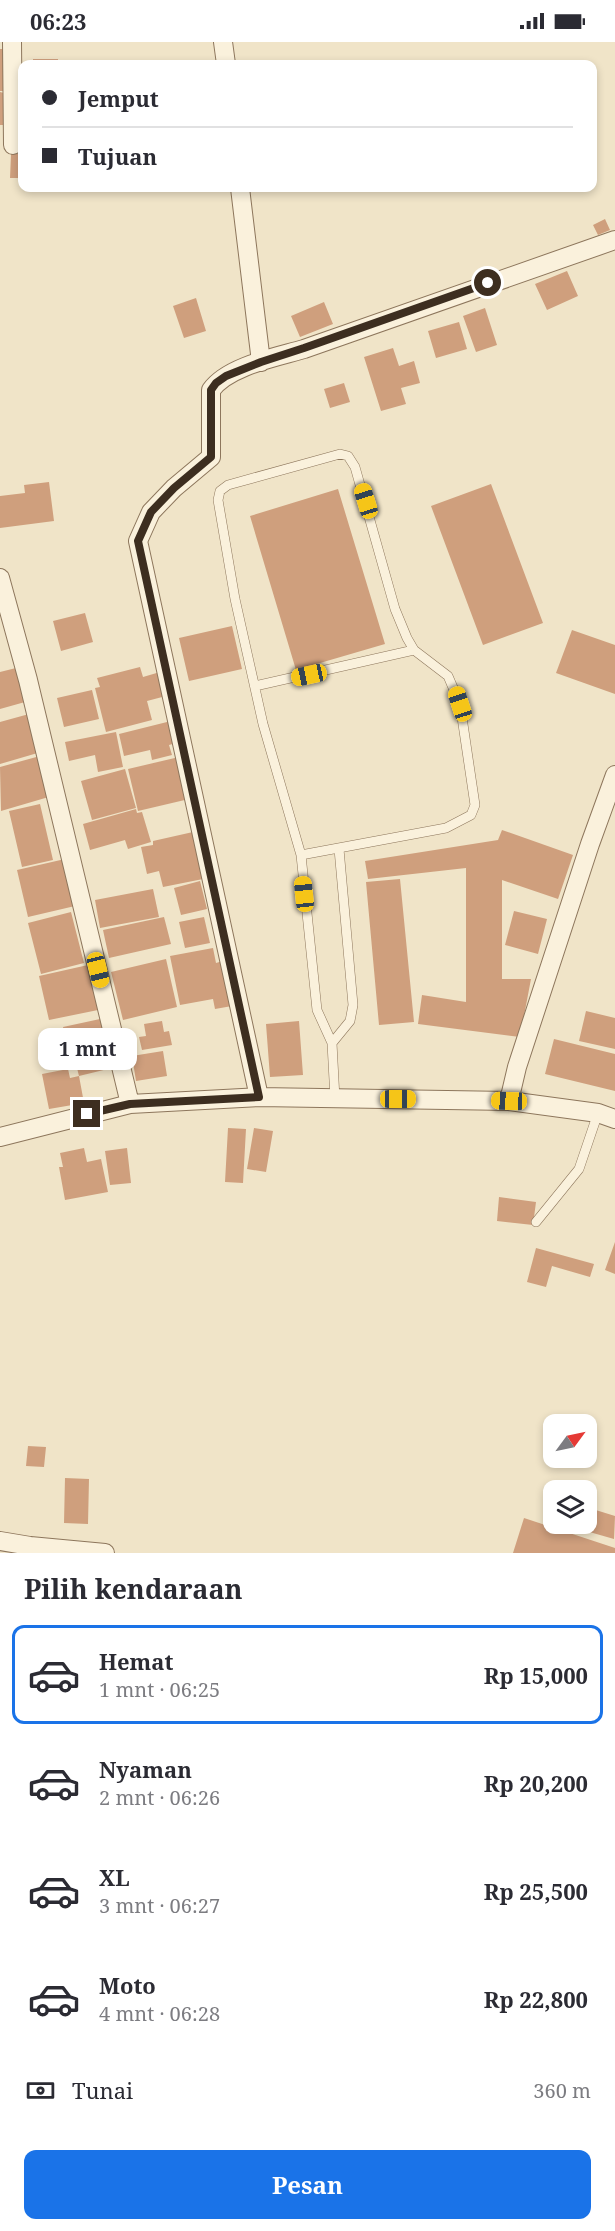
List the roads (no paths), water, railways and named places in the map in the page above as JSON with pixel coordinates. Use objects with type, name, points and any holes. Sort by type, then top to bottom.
[{"type":"street","points":[[12,42],[12,145]]},
{"type":"street","points":[[223,42],[225,60]]},
{"type":"street","points":[[240,192],[261,362]]},
{"type":"street","points":[[259,1097],[138,541],[151,512],[174,488],[211,457],[211,390],[226,376],[615,240]]},
{"type":"street","points":[[0,578],[28,680],[130,1104]]},
{"type":"street","points":[[509,1101],[517,1067],[615,774]]},
{"type":"street","points":[[0,1137],[130,1104],[259,1097],[509,1101],[607,1116]]},
{"type":"street","points":[[0,1541],[105,1553]]},
{"type":"lane","points":[[301,855],[446,828],[471,815],[475,806],[456,690],[448,676],[414,650],[407,638],[395,609],[355,467],[348,456],[340,454],[228,484],[220,491],[218,500],[235,599],[263,724],[301,855],[317,1010],[332,1043],[335,1099]]},
{"type":"lane","points":[[255,686],[414,650]]},
{"type":"lane","points":[[332,1043],[350,1021],[353,1005],[339,849]]},
{"type":"lane","points":[[536,1222],[579,1169],[607,1116]]}]
